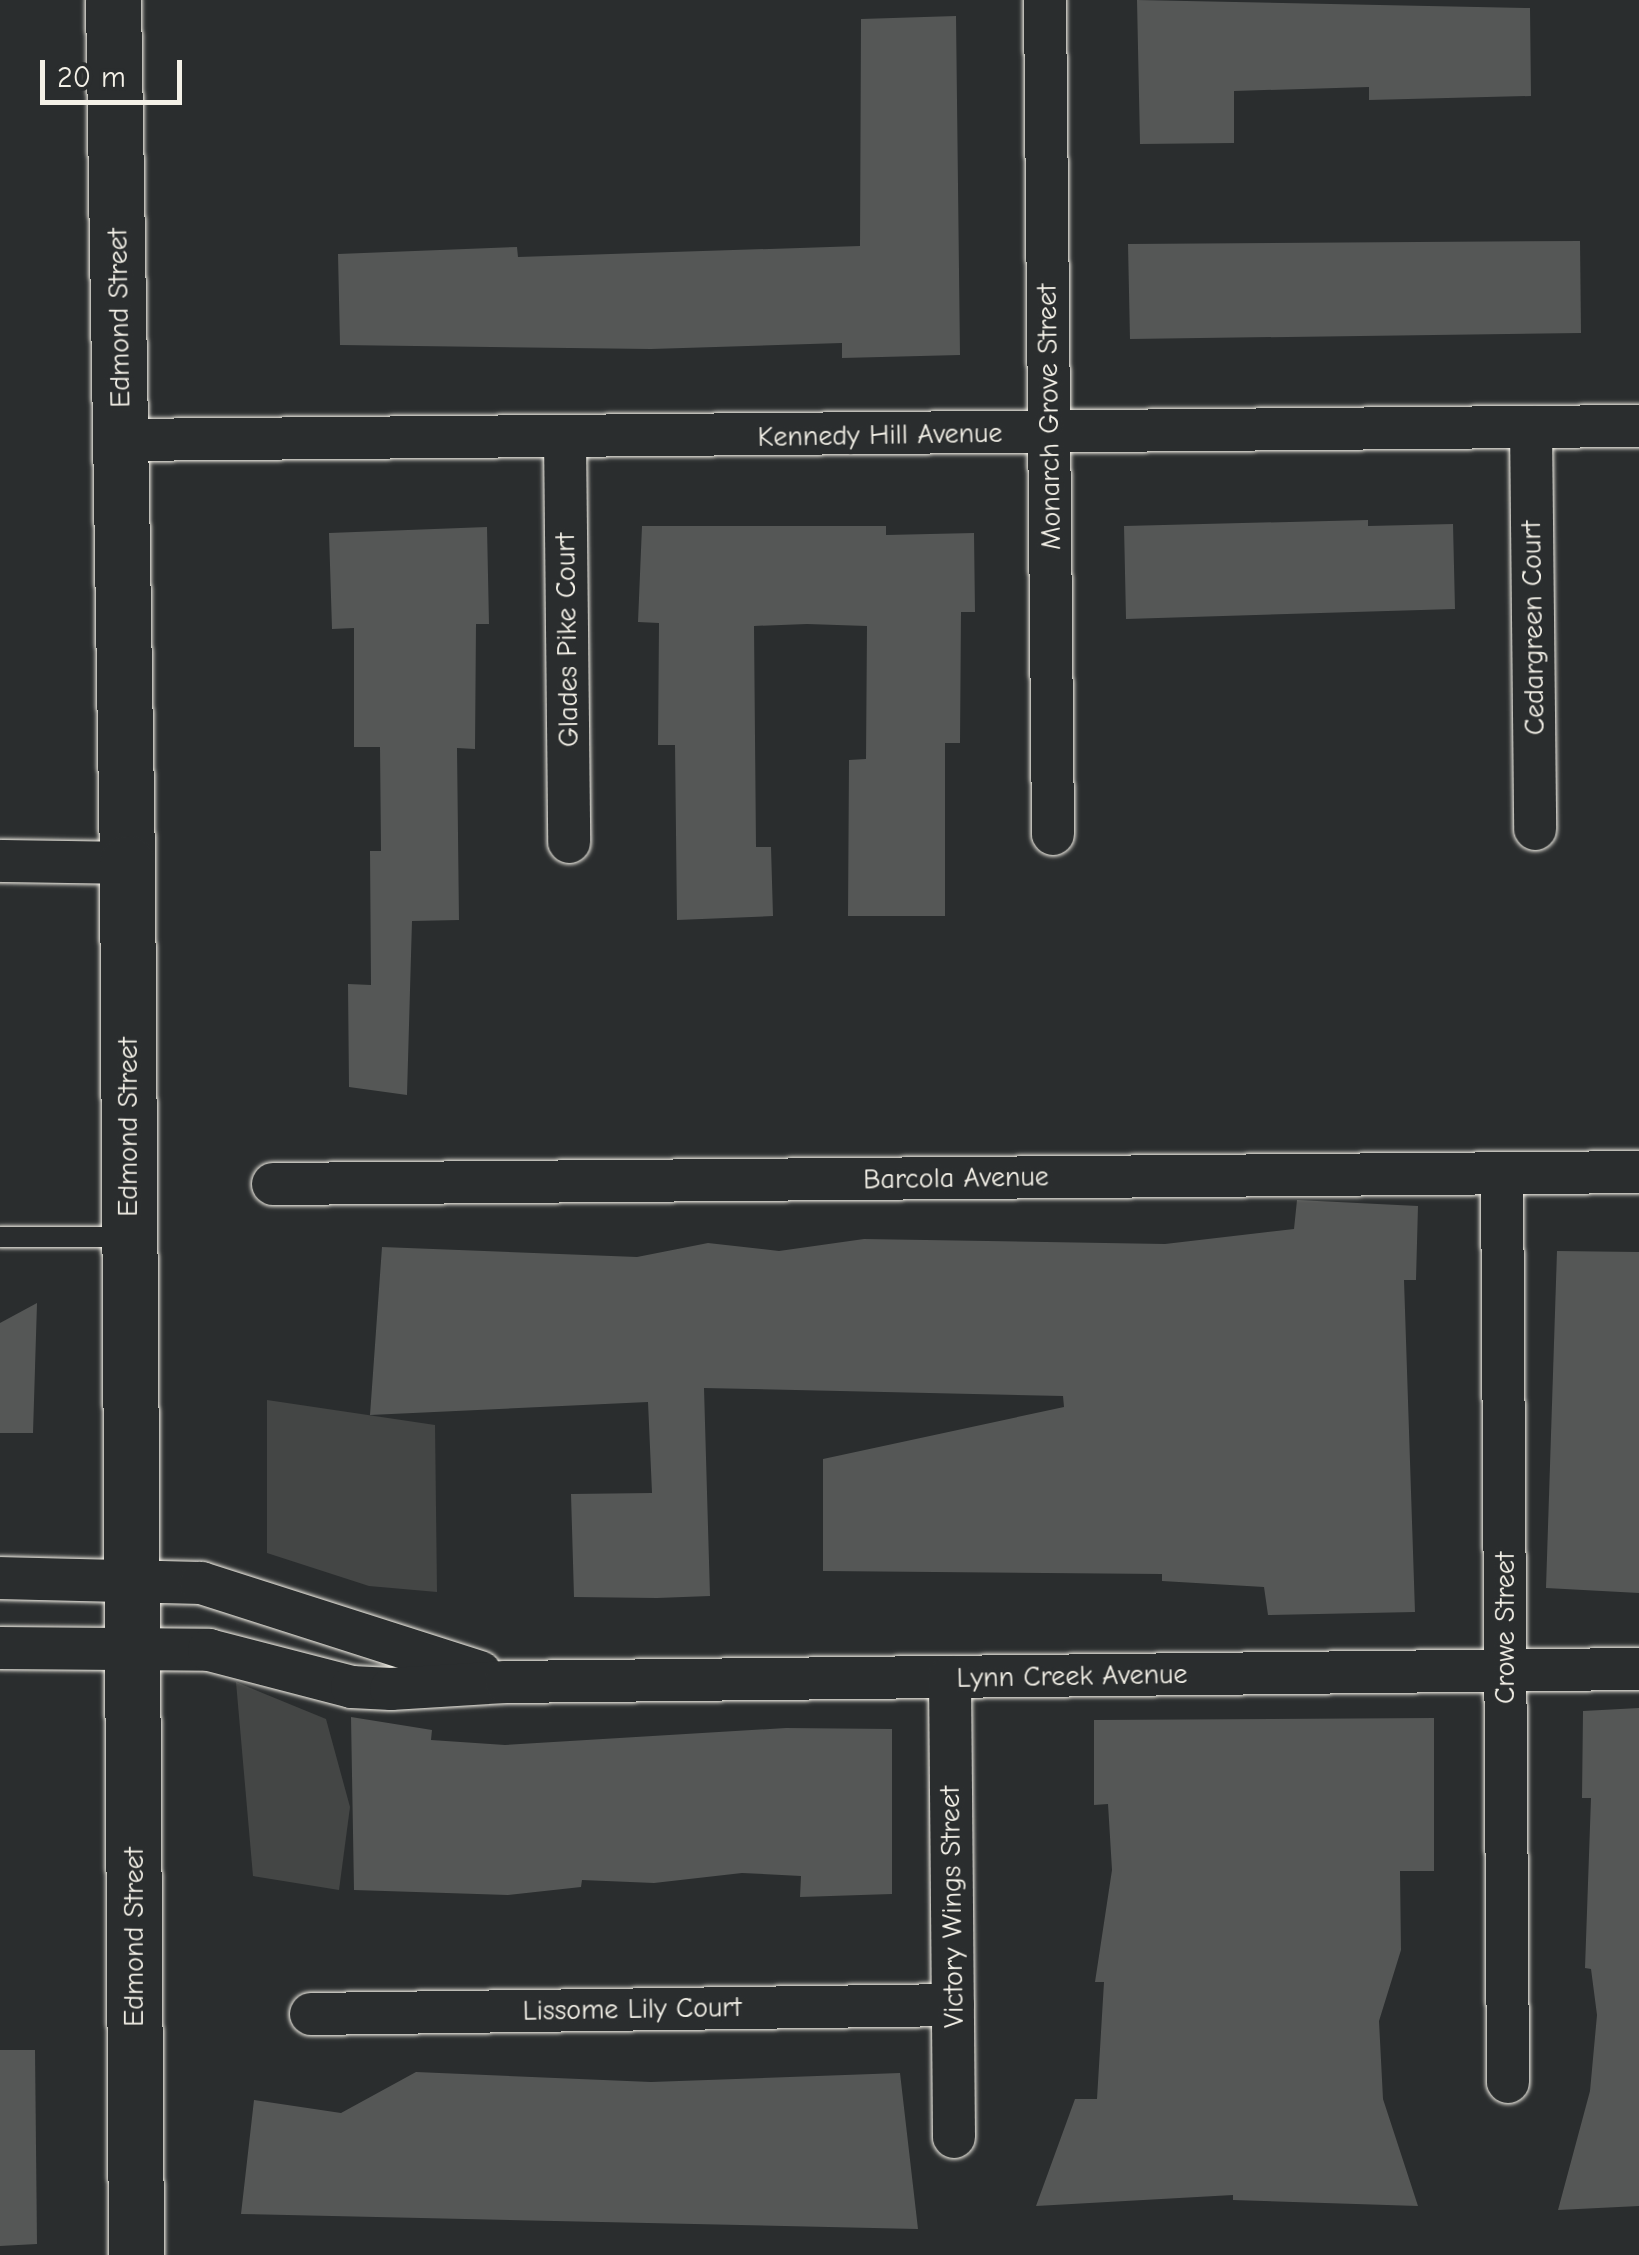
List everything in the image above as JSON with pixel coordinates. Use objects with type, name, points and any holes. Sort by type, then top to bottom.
[{"type":"street","name":"Edmond Street","points":[[113,0],[127,863],[136,2255]]},
{"type":"street","name":"Monarch Grove Street","points":[[1045,0],[1053,834]]},
{"type":"street","name":"Kennedy Hill Avenue","points":[[121,440],[1639,426]]},
{"type":"street","name":"Cedargreen Court","points":[[1531,427],[1536,829]]},
{"type":"street","name":"Glades Pike Court","points":[[565,437],[569,842]]},
{"type":"street","points":[[0,862],[127,863]]},
{"type":"street","name":"Barcola Avenue","points":[[273,1184],[1639,1172]]},
{"type":"street","name":"Crowe Street","points":[[1502,1173],[1508,2082]]},
{"type":"street","name":"Lynn Creek Avenue","points":[[0,1578],[174,1578],[240,1593],[362,1663]]},
{"type":"street","name":"Lynn Creek Avenue","points":[[0,1648],[132,1646],[210,1650],[362,1663],[506,1682],[1639,1669]]},
{"type":"street","name":"Victory Wings Street","points":[[950,1677],[954,2137]]},
{"type":"street","name":"Lissome Lily Court","points":[[311,2014],[953,2005]]},
{"type":"lane","points":[[0,1237],[129,1237]]},
{"type":"shaded area","points":[[267,1400],[435,1425],[437,1592],[369,1586],[267,1553]]},
{"type":"shaded area","points":[[236,1682],[326,1719],[350,1807],[339,1890],[253,1876]]},
{"type":"building","points":[[1137,0],[1530,8],[1531,96],[1369,100],[1369,87],[1234,91],[1234,143],[1140,144]]},
{"type":"building","points":[[956,16],[960,355],[842,358],[842,343],[651,349],[340,345],[338,254],[517,247],[518,257],[860,246],[861,19]]},
{"type":"building","points":[[1580,241],[1581,333],[1130,339],[1128,244]]},
{"type":"building","points":[[1368,520],[1368,526],[1453,524],[1455,609],[1126,619],[1124,526]]},
{"type":"building","points":[[642,526],[886,526],[886,535],[974,533],[975,612],[961,612],[960,743],[945,743],[945,916],[848,916],[849,760],[866,759],[867,626],[807,624],[754,626],[756,847],[771,847],[773,916],[677,920],[675,745],[658,745],[659,623],[638,622]]},
{"type":"building","points":[[487,527],[489,624],[476,624],[475,749],[457,748],[459,920],[412,921],[407,1095],[349,1087],[348,984],[371,985],[370,851],[381,851],[380,747],[354,747],[354,628],[332,629],[329,533]]},
{"type":"building","points":[[1297,1200],[1418,1206],[1416,1280],[1404,1280],[1415,1612],[1268,1615],[1264,1587],[1162,1581],[1162,1574],[823,1571],[823,1459],[1064,1407],[1063,1396],[704,1388],[710,1596],[657,1598],[574,1597],[571,1494],[652,1493],[648,1402],[370,1415],[382,1247],[637,1257],[708,1243],[779,1251],[864,1239],[1165,1244],[1294,1229]]},
{"type":"building","points":[[1557,1251],[1639,1252],[1639,1593],[1546,1588]]},
{"type":"building","points":[[37,1303],[33,1433],[0,1433],[0,1323]]},
{"type":"building","points":[[1639,1708],[1639,2206],[1558,2210],[1590,2091],[1597,2015],[1591,1969],[1585,1968],[1591,1798],[1582,1798],[1583,1711]]},
{"type":"building","points":[[351,1717],[432,1730],[431,1740],[505,1745],[786,1728],[892,1729],[892,1894],[800,1897],[801,1876],[742,1873],[654,1883],[582,1880],[581,1887],[508,1895],[354,1890]]},
{"type":"building","points":[[1434,1718],[1434,1871],[1400,1871],[1401,1950],[1379,2021],[1383,2099],[1418,2206],[1233,2200],[1233,2195],[1036,2206],[1075,2099],[1097,2099],[1104,1982],[1095,1982],[1112,1870],[1108,1804],[1094,1805],[1094,1720]]},
{"type":"building","points":[[0,2050],[35,2050],[37,2244],[0,2246]]},
{"type":"building","points":[[416,2072],[651,2082],[900,2073],[918,2229],[241,2214],[254,2100],[341,2113]]}]
